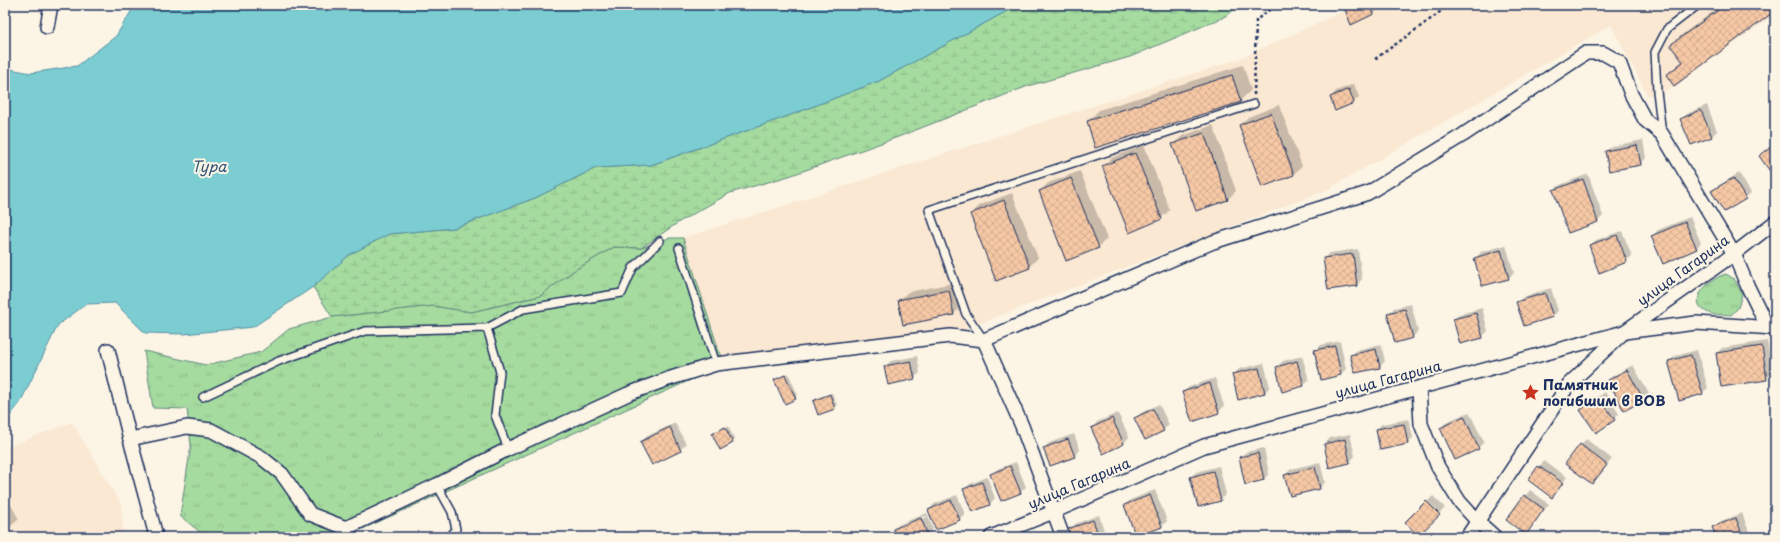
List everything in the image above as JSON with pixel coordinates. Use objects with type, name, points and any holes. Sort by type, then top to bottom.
[{"type":"street","points":[[47,27],[52,5]]},
{"type":"street","points":[[130,440],[187,427],[211,430],[261,457],[282,474],[310,514],[346,528],[437,485],[508,449],[628,394],[668,379],[716,364],[950,336],[984,340],[1214,242],[1368,193],[1463,135],[1586,53],[1603,53],[1619,62],[1631,94],[1645,120],[1662,134],[1734,254],[1748,287],[1772,328]]},
{"type":"street","name":"улица Гагарина","points":[[991,537],[1054,512],[1204,446],[1624,332],[1734,254],[1775,222]]},
{"type":"street","points":[[1467,537],[1569,384],[1624,332],[1696,323],[1772,328]]},
{"type":"street","points":[[984,340],[1022,426],[1063,537]]},
{"type":"street","points":[[108,350],[130,440],[147,497],[155,532],[154,537]]},
{"type":"street","points":[[1418,388],[1421,424],[1438,467],[1459,501],[1477,521],[1495,537]]},
{"type":"lane","points":[[1662,134],[1657,91],[1655,52],[1667,29],[1698,5]]},
{"type":"lane","points":[[984,340],[966,314],[929,210],[1254,104]]},
{"type":"lane","points":[[203,397],[279,361],[366,331],[487,328],[523,309],[622,293],[633,268],[660,241]]},
{"type":"lane","points":[[679,248],[716,364]]},
{"type":"lane","points":[[487,328],[500,372],[494,415],[508,449]]},
{"type":"lane","points":[[437,485],[452,512],[456,529],[450,537]]},
{"type":"path","points":[[1254,104],[1256,20],[1276,5]]},
{"type":"path","points":[[1375,59],[1448,5]]},
{"type":"path","points":[[206,537],[224,537]]},
{"type":"shaded area","points":[[1357,5],[1775,5],[1775,14],[1673,88],[1648,96],[1611,25],[1327,190],[963,330],[721,357],[683,238],[1239,59]]},
{"type":"shaded area","points":[[72,422],[121,504],[124,537],[5,537],[5,448]]},
{"type":"green space","points":[[1018,5],[1242,5],[1222,18],[1130,57],[1028,86],[898,137],[789,176],[730,193],[679,222],[641,248],[614,247],[573,271],[540,296],[471,312],[433,306],[332,317],[313,287],[349,255],[389,234],[454,228],[535,198],[596,168],[651,165],[788,116],[879,81]]},
{"type":"green space","points":[[669,238],[683,238],[721,357],[695,378],[345,537],[213,537],[200,532],[180,516],[191,445],[187,409],[153,408],[144,351],[206,365],[261,352],[289,329],[332,317],[433,306],[471,312],[540,296],[573,271],[614,247],[641,248]]},
{"type":"green space","points":[[1726,274],[1734,279],[1742,294],[1738,308],[1731,315],[1711,314],[1702,308],[1698,303],[1699,297],[1707,285],[1713,280]]},
{"type":"water","name":"Тура","points":[[135,5],[1018,5],[879,81],[788,116],[651,165],[596,168],[535,198],[454,228],[389,234],[349,255],[313,287],[253,327],[184,334],[145,333],[115,303],[86,304],[58,325],[20,403],[5,422],[5,68],[31,73],[77,66],[116,36]]},
{"type":"building","points":[[1348,5],[1370,5],[1374,14],[1351,25],[1344,7]]},
{"type":"building","points":[[1725,5],[1775,5],[1775,11],[1674,86],[1666,75],[1683,62],[1670,45]]},
{"type":"building","points":[[1232,75],[1241,102],[1095,148],[1087,121]]},
{"type":"building","points":[[1349,89],[1354,103],[1335,111],[1330,97]]},
{"type":"building","points":[[1701,110],[1712,137],[1691,145],[1680,119]]},
{"type":"building","points":[[1271,113],[1294,175],[1262,187],[1239,125]]},
{"type":"building","points":[[1204,133],[1228,200],[1196,211],[1172,144]]},
{"type":"building","points":[[1775,144],[1775,178],[1759,156]]},
{"type":"building","points":[[1637,145],[1641,165],[1609,171],[1605,151]]},
{"type":"building","points":[[1135,153],[1162,219],[1129,233],[1102,166]]},
{"type":"building","points":[[1071,178],[1099,248],[1066,261],[1039,191]]},
{"type":"building","points":[[1733,178],[1746,199],[1724,212],[1711,191]]},
{"type":"building","points":[[1583,179],[1598,222],[1568,233],[1553,190]]},
{"type":"building","points":[[1004,200],[1030,268],[996,281],[970,214]]},
{"type":"building","points":[[1685,222],[1697,249],[1663,264],[1651,236]]},
{"type":"building","points":[[1617,235],[1627,262],[1599,273],[1589,245]]},
{"type":"building","points":[[1501,250],[1509,279],[1482,286],[1474,258]]},
{"type":"building","points":[[1353,254],[1357,286],[1328,290],[1323,258]]},
{"type":"building","points":[[949,290],[954,315],[903,325],[898,300]]},
{"type":"building","points":[[1545,293],[1553,317],[1524,326],[1516,302]]},
{"type":"building","points":[[1405,309],[1413,338],[1395,343],[1387,313]]},
{"type":"building","points":[[1476,313],[1483,338],[1460,344],[1453,319]]},
{"type":"building","points":[[1335,346],[1341,375],[1321,380],[1314,350]]},
{"type":"building","points":[[1762,346],[1767,380],[1721,387],[1716,353]]},
{"type":"building","points":[[1376,349],[1380,368],[1355,373],[1350,355]]},
{"type":"building","points":[[1691,355],[1703,394],[1679,401],[1668,361]]},
{"type":"building","points":[[911,361],[915,379],[888,385],[884,366]]},
{"type":"building","points":[[1297,361],[1304,386],[1282,392],[1276,367]]},
{"type":"building","points":[[1259,368],[1265,393],[1238,400],[1232,374]]},
{"type":"building","points":[[1627,370],[1644,400],[1624,411],[1608,380]]},
{"type":"building","points":[[785,375],[796,399],[785,404],[774,380]]},
{"type":"building","points":[[1210,383],[1219,413],[1192,422],[1182,392]]},
{"type":"building","points":[[830,394],[835,409],[818,415],[813,401]]},
{"type":"building","points":[[1599,397],[1615,420],[1596,433],[1580,410]]},
{"type":"building","points":[[1153,409],[1164,431],[1145,440],[1134,418]]},
{"type":"building","points":[[1464,416],[1479,449],[1455,460],[1440,428]]},
{"type":"building","points":[[1112,418],[1124,444],[1103,454],[1091,428]]},
{"type":"building","points":[[1404,424],[1408,444],[1380,450],[1376,429]]},
{"type":"building","points":[[670,427],[681,451],[652,465],[640,442]]},
{"type":"building","points":[[725,427],[733,443],[720,450],[712,434]]},
{"type":"building","points":[[1068,439],[1075,457],[1050,466],[1043,448]]},
{"type":"building","points":[[1345,439],[1350,463],[1329,468],[1324,444]]},
{"type":"building","points":[[1580,444],[1607,465],[1592,484],[1565,464]]},
{"type":"building","points":[[1258,453],[1264,480],[1245,485],[1239,457]]},
{"type":"building","points":[[1010,466],[1021,493],[1001,501],[990,474]]},
{"type":"building","points":[[1538,466],[1563,483],[1552,498],[1528,480]]},
{"type":"building","points":[[1315,467],[1320,489],[1290,496],[1284,475]]},
{"type":"building","points":[[1213,471],[1221,501],[1198,507],[1190,477]]},
{"type":"building","points":[[982,482],[990,505],[972,512],[963,489]]},
{"type":"building","points":[[1150,495],[1162,527],[1136,537],[1124,505]]},
{"type":"building","points":[[1524,495],[1544,509],[1526,535],[1506,520]]},
{"type":"building","points":[[951,500],[960,520],[936,530],[928,510]]},
{"type":"building","points":[[1426,501],[1440,515],[1418,536],[1405,522]]},
{"type":"building","points":[[921,518],[928,536],[896,537],[893,529]]},
{"type":"building","points":[[1736,518],[1743,537],[1716,537],[1712,527]]},
{"type":"building","points":[[1093,520],[1099,537],[1071,537],[1068,529]]},
{"type":"building","points":[[5,524],[9,530],[5,532]]},
{"type":"place","name":"Памятник погибшим в ВОВ","points":[[1530,392]]}]
